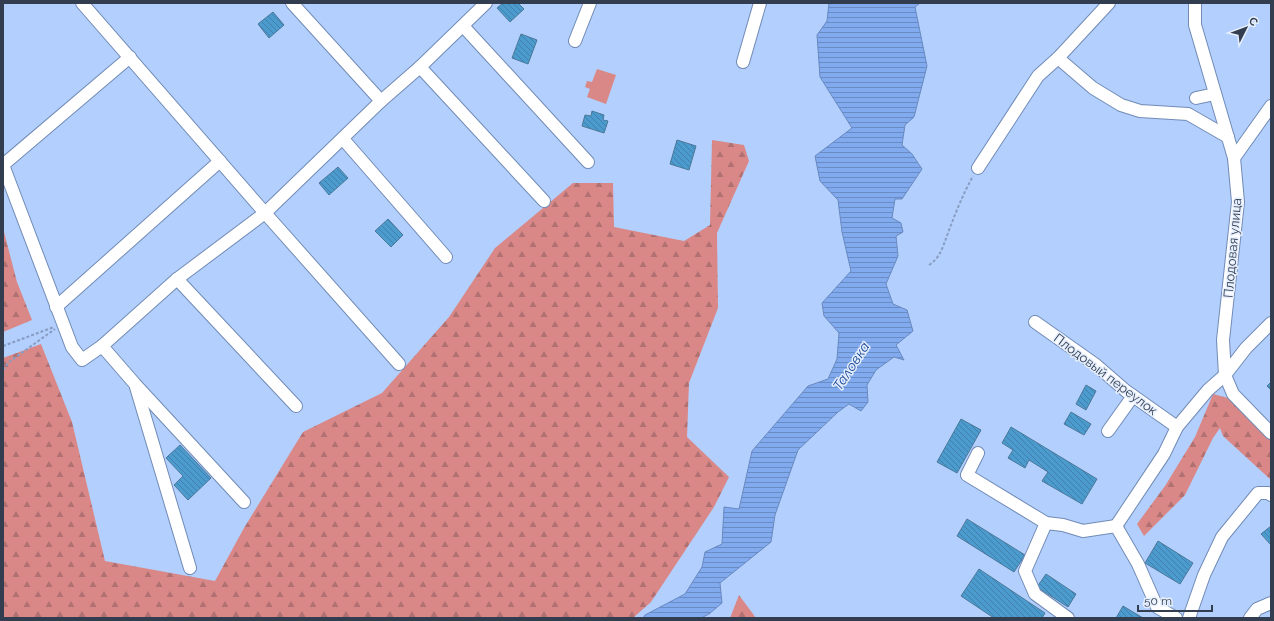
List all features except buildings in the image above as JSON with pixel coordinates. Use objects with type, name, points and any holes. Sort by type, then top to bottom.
[{"type":"street","points":[[82,3],[399,364]]},
{"type":"street","points":[[292,3],[381,101]]},
{"type":"street","points":[[130,57],[3,165],[62,324],[72,347],[82,360],[102,346],[178,279],[265,213],[381,101],[420,67],[486,3]]},
{"type":"street","points":[[575,41],[590,3]]},
{"type":"street","points":[[743,62],[760,3]]},
{"type":"street","points":[[978,168],[1038,76],[1058,58],[1109,3]]},
{"type":"street","name":"Плодовая улица","points":[[1195,3],[1195,25],[1234,158],[1238,202],[1223,340],[1225,375],[1233,394],[1271,433]]},
{"type":"street","points":[[463,26],[588,162]]},
{"type":"street","points":[[1058,58],[1093,88],[1121,105],[1140,111],[1188,114],[1228,137]]},
{"type":"street","points":[[420,67],[544,201]]},
{"type":"street","points":[[1196,98],[1215,94]]},
{"type":"street","points":[[1234,158],[1271,106]]},
{"type":"street","points":[[343,139],[446,257]]},
{"type":"street","points":[[56,307],[220,161]]},
{"type":"street","points":[[178,279],[296,406]]},
{"type":"street","name":"Плодовый переулок","points":[[1035,322],[1096,365],[1133,396],[1177,427]]},
{"type":"street","points":[[978,453],[967,475],[1046,523],[1063,525],[1084,531],[1116,526],[1164,454],[1177,427],[1208,390],[1225,375],[1246,348],[1271,323]]},
{"type":"street","points":[[102,346],[244,502]]},
{"type":"street","points":[[135,384],[190,568]]},
{"type":"street","points":[[1108,432],[1133,396]]},
{"type":"street","points":[[1189,618],[1204,575],[1222,537],[1258,493],[1268,493],[1271,495]]},
{"type":"street","points":[[1046,523],[1025,571],[1035,594],[1068,618]]},
{"type":"street","points":[[1116,526],[1138,564],[1157,607],[1176,618]]},
{"type":"street","points":[[1250,618],[1257,609],[1271,603]]},
{"type":"path","points":[[929,265],[936,260],[940,253],[971,180],[978,168]]},
{"type":"path","points":[[3,346],[62,324]]},
{"type":"path","points":[[3,370],[9,362],[62,324]]},
{"type":"green space","points":[[597,69],[616,75],[606,104],[587,97],[590,89],[585,87],[587,81],[592,82]]},
{"type":"green space","points":[[712,140],[744,145],[749,161],[717,233],[718,308],[689,383],[687,437],[729,477],[714,507],[651,602],[633,618],[3,618],[3,358],[41,344],[72,422],[105,561],[215,581],[244,528],[303,432],[382,393],[449,317],[495,248],[573,183],[613,183],[614,227],[684,241],[710,225]]},
{"type":"green space","points":[[3,228],[17,282],[32,320],[3,332]]},
{"type":"green space","points":[[1213,394],[1236,400],[1271,438],[1271,480],[1223,436],[1220,428],[1213,438],[1185,495],[1144,536],[1137,524],[1165,486],[1195,437]]},
{"type":"green space","points":[[739,595],[756,618],[730,618]]},
{"type":"water","name":"Таловка","points":[[829,3],[920,3],[915,7],[927,66],[914,117],[905,125],[902,145],[912,154],[922,169],[902,199],[895,199],[892,218],[901,223],[903,232],[896,236],[898,256],[886,284],[893,304],[907,310],[913,331],[896,345],[904,360],[894,357],[876,370],[867,385],[868,402],[861,411],[849,404],[838,412],[798,450],[775,515],[771,542],[720,583],[722,603],[709,614],[701,618],[643,618],[645,615],[685,594],[702,567],[705,552],[722,544],[724,507],[739,509],[752,451],[808,386],[828,379],[837,359],[839,333],[824,316],[822,303],[851,271],[842,232],[838,200],[820,181],[815,156],[852,128],[820,77],[817,35],[827,21]]}]
